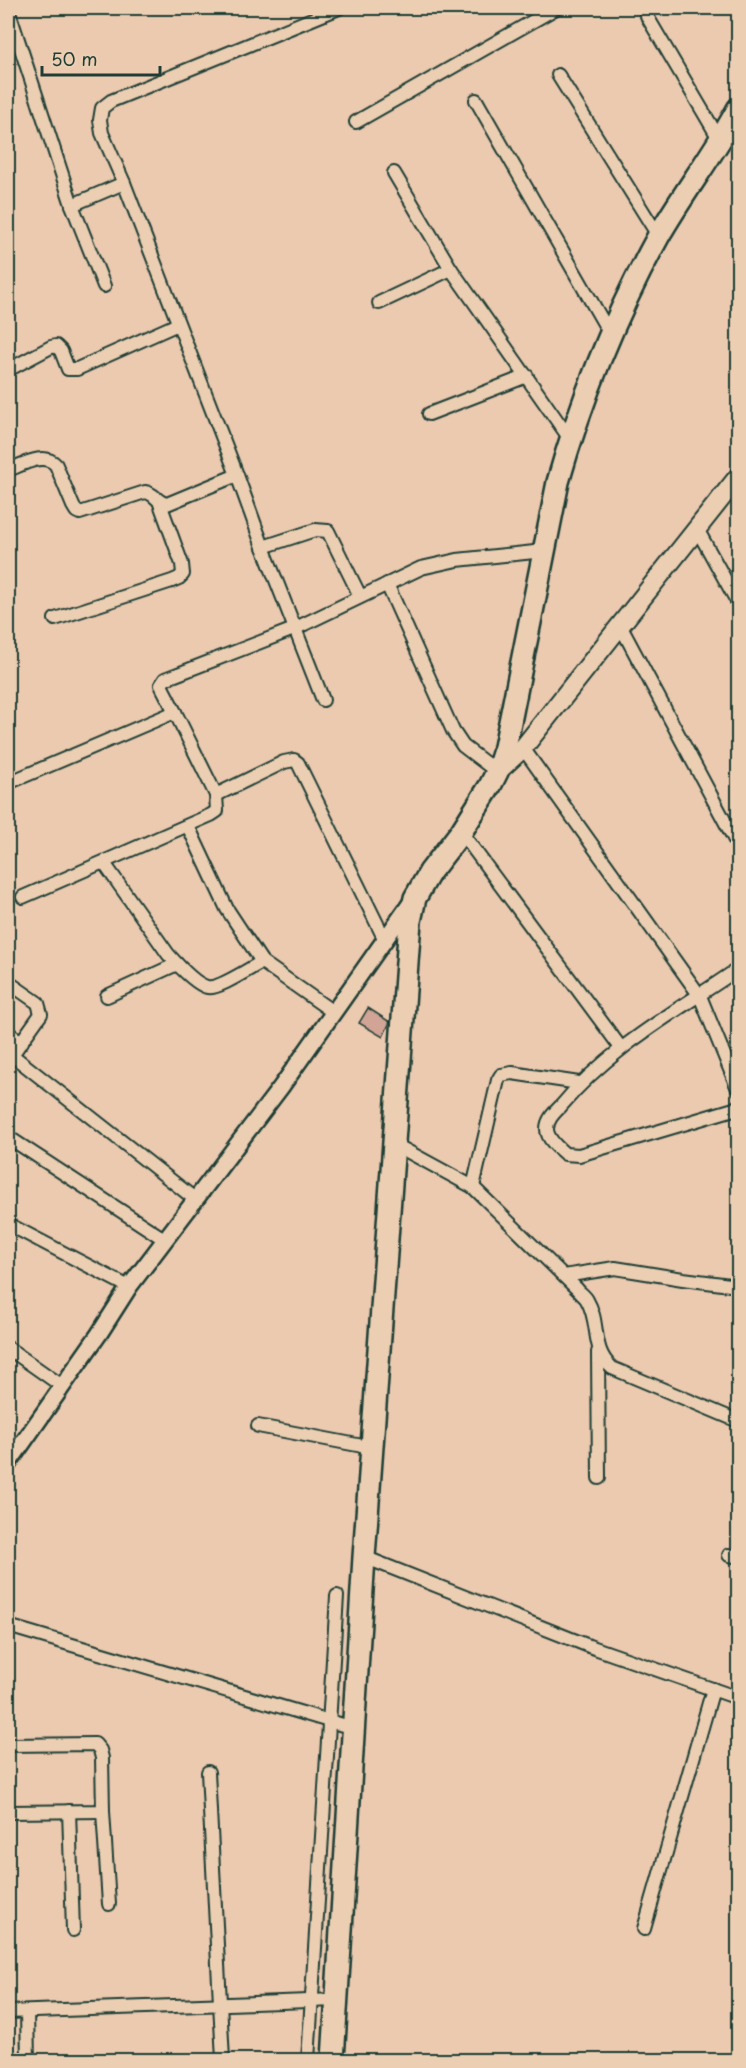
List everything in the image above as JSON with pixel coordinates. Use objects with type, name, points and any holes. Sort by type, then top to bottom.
[{"type":"highway","points":[[333,2061],[364,1557],[408,939],[415,898],[430,872],[461,832],[497,772],[505,747],[558,482],[570,439],[610,334],[658,237],[720,142],[738,110]]},
{"type":"main road","points":[[497,772],[523,748],[738,477]]},
{"type":"street","points":[[323,700],[262,547],[237,475],[124,183],[102,133],[100,120],[102,108],[111,101],[339,8]]},
{"type":"street","points":[[356,122],[556,8]]},
{"type":"street","points":[[644,8],[720,142]]},
{"type":"street","points":[[8,9],[72,205],[104,286]]},
{"type":"street","points":[[558,75],[658,237]]},
{"type":"street","points":[[476,100],[610,334]]},
{"type":"street","points":[[394,173],[451,269],[570,439]]},
{"type":"street","points":[[72,205],[124,183]]},
{"type":"street","points":[[379,303],[451,269]]},
{"type":"street","points":[[8,370],[56,346],[62,351],[68,369],[77,369],[178,324]]},
{"type":"street","points":[[429,414],[527,376]]},
{"type":"street","points":[[8,470],[48,458],[56,465],[73,506],[80,513],[145,492],[155,495],[182,564],[183,574],[179,578],[55,619]]},
{"type":"street","points":[[159,501],[167,504],[237,475]]},
{"type":"street","points":[[697,529],[738,603]]},
{"type":"street","points":[[262,547],[315,530],[328,531],[360,596]]},
{"type":"street","points":[[23,897],[188,826],[217,811],[216,795],[162,690],[161,685],[165,679],[294,629],[360,596],[436,563],[544,551]]},
{"type":"street","points":[[387,584],[453,731],[463,746],[497,772]]},
{"type":"street","points":[[621,627],[738,846]]},
{"type":"street","points":[[8,783],[175,712]]},
{"type":"street","points":[[523,748],[700,996],[738,1089]]},
{"type":"street","points":[[216,795],[284,762],[294,760],[385,940]]},
{"type":"street","points":[[188,826],[227,909],[262,962],[333,1012]]},
{"type":"street","points":[[461,832],[621,1047]]},
{"type":"street","points":[[104,863],[177,964],[201,984],[211,988],[216,987],[262,962]]},
{"type":"street","points":[[8,1464],[129,1287],[196,1200],[415,898]]},
{"type":"street","points":[[107,996],[177,964]]},
{"type":"street","points":[[738,969],[621,1047],[579,1083],[547,1125],[549,1137],[565,1154],[572,1156],[738,1106]]},
{"type":"street","points":[[8,982],[38,1003],[40,1014],[10,1058],[196,1200]]},
{"type":"street","points":[[8,1033],[22,1042]]},
{"type":"street","points":[[473,1187],[501,1075],[512,1072],[579,1083]]},
{"type":"street","points":[[8,1137],[164,1239]]},
{"type":"street","points":[[394,1144],[473,1187],[587,1300],[595,1326],[598,1347],[599,1478]]},
{"type":"street","points":[[8,1224],[129,1287]]},
{"type":"street","points":[[564,1276],[615,1268],[738,1286]]},
{"type":"street","points":[[598,1347],[604,1360],[612,1368],[738,1421]]},
{"type":"street","points":[[8,1348],[62,1386]]},
{"type":"street","points":[[258,1426],[373,1448]]},
{"type":"street","points":[[364,1557],[589,1646],[738,1698]]},
{"type":"street","points":[[308,2061],[337,1596]]},
{"type":"street","points":[[8,1626],[353,1728]]},
{"type":"street","points":[[645,1929],[713,1689]]},
{"type":"street","points":[[8,1745],[95,1744],[100,1750],[109,1904]]},
{"type":"street","points":[[208,1772],[223,2061]]},
{"type":"street","points":[[8,1812],[103,1810]]},
{"type":"street","points":[[69,1811],[74,1930]]},
{"type":"street","points":[[8,2012],[336,2000]]},
{"type":"street","points":[[27,2012],[28,2061]]},
{"type":"building","points":[[368,1008],[390,1022],[383,1037],[359,1023]]}]
